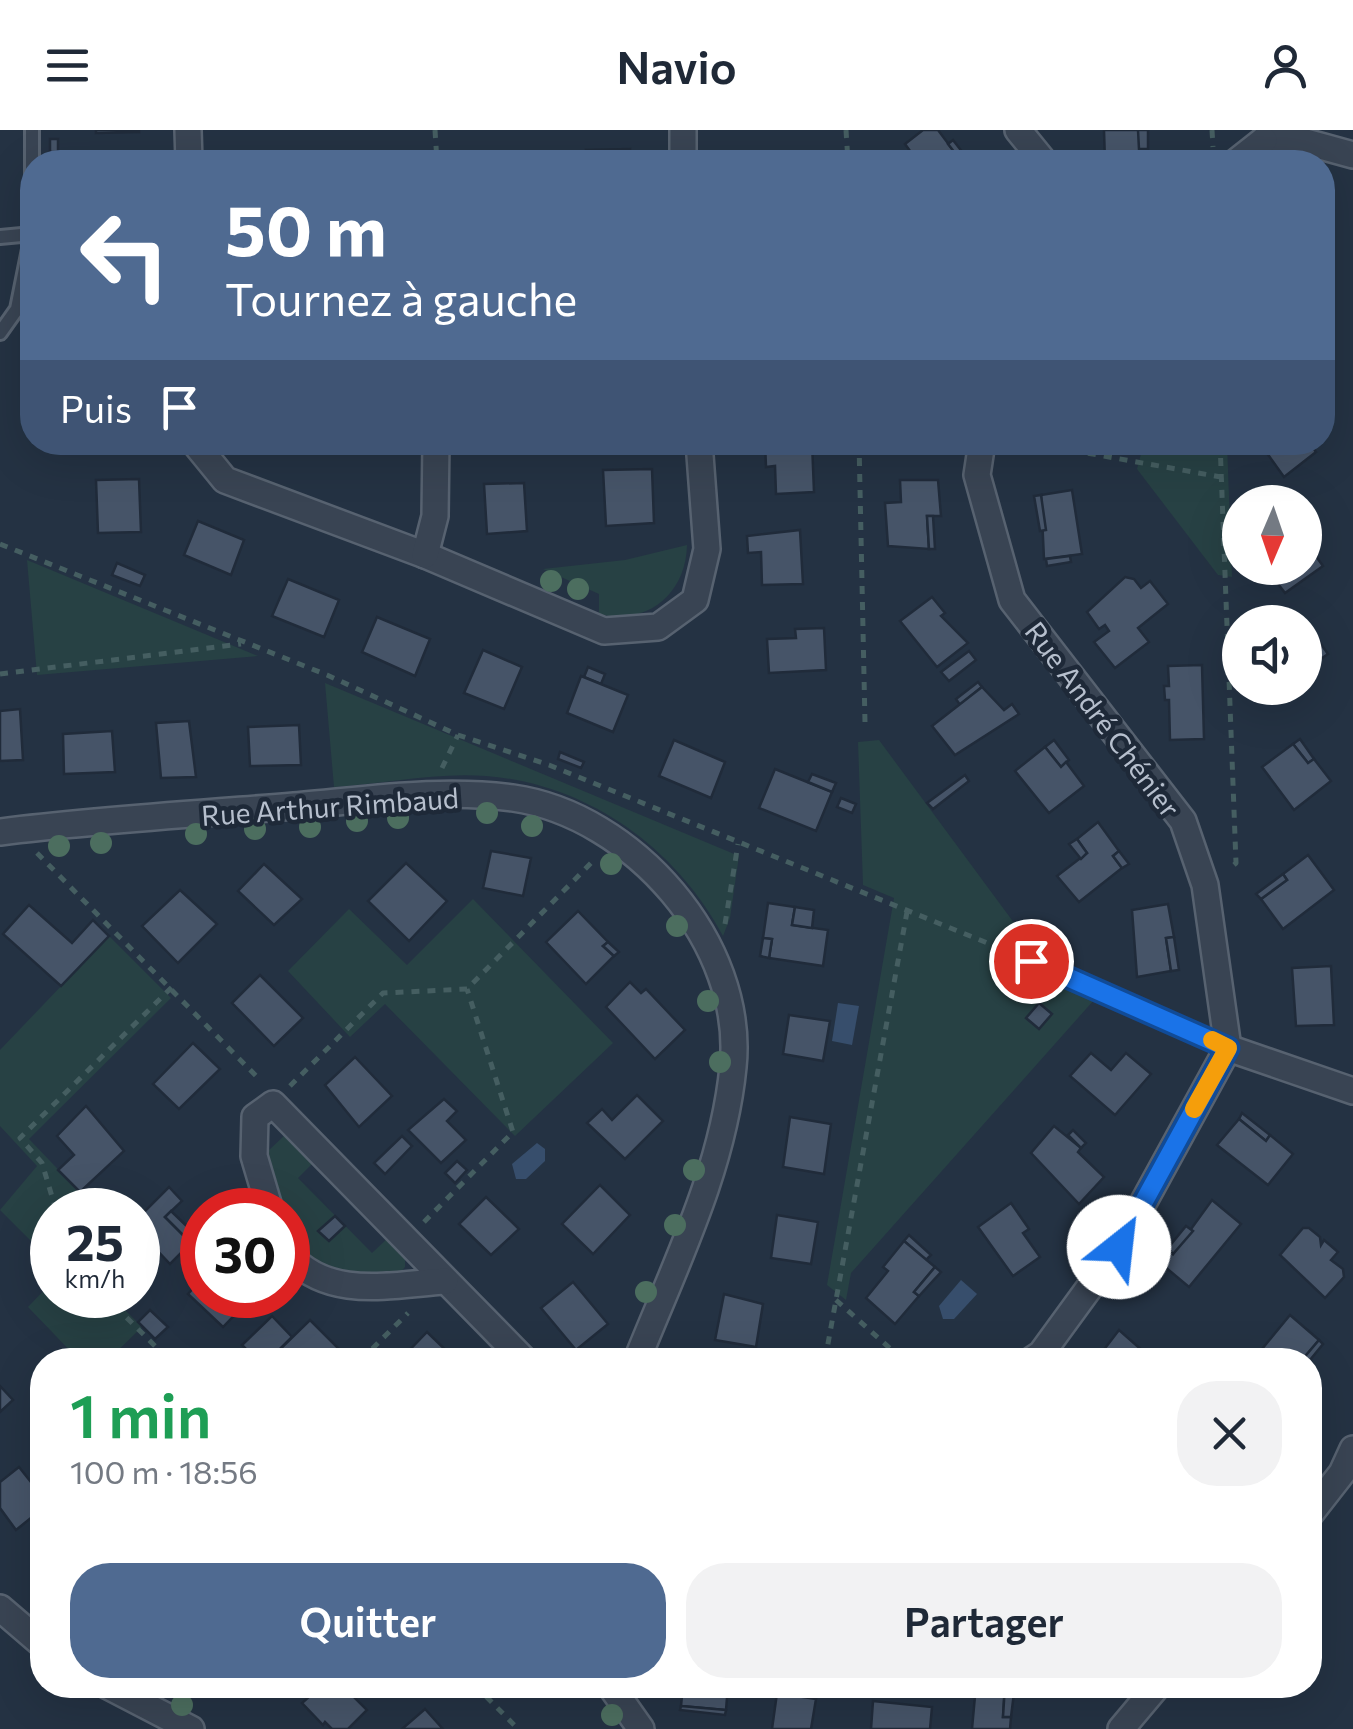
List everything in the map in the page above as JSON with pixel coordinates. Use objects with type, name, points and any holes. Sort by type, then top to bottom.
[{"type":"street","points":[[1269,135],[1335,150]]},
{"type":"street","points":[[205,455],[225,480],[425,555],[604,631],[658,627],[695,600],[707,549],[700,455]]},
{"type":"street","points":[[425,555],[435,516],[436,455]]},
{"type":"street","name":"Rue André Chénier","points":[[980,455],[977,475],[1012,600],[1182,821],[1205,885],[1228,1048]]},
{"type":"street","name":"Rue Arthur Rimbaud","points":[[0,832],[429,795],[515,798],[590,825],[642,860],[694,916],[710,945],[730,1022],[734,1062],[726,1120],[710,1180],[642,1348]]},
{"type":"street","points":[[1046,1348],[1119,1247],[1228,1048],[1353,1091]]},
{"type":"street","points":[[263,1188],[254,1156],[255,1117],[278,1099],[406,1240],[512,1348]]},
{"type":"street","points":[[310,1275],[355,1289],[445,1281]]},
{"type":"street","points":[[1322,1499],[1342,1473],[1353,1449]]},
{"type":"street","points":[[0,1608],[30,1634]]},
{"type":"street","points":[[131,1698],[191,1729]]},
{"type":"street","points":[[620,1698],[638,1723]]},
{"type":"street","points":[[1121,1729],[1147,1698]]},
{"type":"lane","points":[[0,334],[17,309],[20,294]]},
{"type":"lane","points":[[1031,961],[1228,1048]]},
{"type":"path","points":[[858,455],[865,723]]},
{"type":"path","points":[[1098,455],[1221,477]]},
{"type":"path","points":[[1205,885],[1236,864],[1220,455]]},
{"type":"path","points":[[0,544],[327,675],[458,735],[549,765],[1031,961]]},
{"type":"path","points":[[0,674],[244,644]]},
{"type":"path","points":[[0,832],[32,848],[256,1072],[278,1099],[383,993],[468,989],[613,841]]},
{"type":"path","points":[[710,945],[728,918],[738,844]]},
{"type":"path","points":[[827,1348],[907,912]]},
{"type":"path","points":[[50,1188],[42,1162],[20,1138],[172,988]]},
{"type":"path","points":[[406,1240],[513,1132],[468,989]]},
{"type":"path","points":[[373,1348],[417,1304],[418,1283]]},
{"type":"path","points":[[836,1300],[890,1348]]},
{"type":"path","points":[[127,1318],[157,1348]]},
{"type":"path","points":[[488,1698],[518,1729]]},
{"type":"green space","points":[[1141,455],[1227,455],[1229,485],[1222,485],[1222,576],[1137,469]]},
{"type":"green space","points":[[687,545],[680,578],[671,592],[648,610],[633,615],[599,614],[599,594],[543,569],[625,560]]},
{"type":"green space","points":[[27,560],[258,656],[37,675]]},
{"type":"green space","points":[[325,683],[739,856],[730,918],[723,936],[704,904],[654,849],[625,826],[559,792],[524,782],[467,775],[334,787]]},
{"type":"green space","points":[[879,740],[1037,954],[1031,973],[1094,1000],[851,1273],[846,1300],[827,1285],[894,898],[863,885],[858,742]]},
{"type":"green space","points":[[473,899],[613,1043],[515,1136],[385,1004],[350,1037],[288,971],[349,909],[407,965]]},
{"type":"green space","points":[[109,936],[171,998],[29,1139],[76,1188],[30,1188],[30,1240],[0,1210],[37,1166],[0,1126],[0,1050]]},
{"type":"green space","points":[[284,1136],[292,1137],[315,1161],[298,1178],[308,1188],[279,1188],[268,1151]]},
{"type":"green space","points":[[310,1190],[372,1253],[389,1237],[405,1255],[405,1267],[398,1275],[361,1278],[319,1270],[310,1261]]},
{"type":"green space","points":[[39,1318],[133,1318],[142,1327],[120,1348],[67,1348]]},
{"type":"water","points":[[838,1003],[859,1006],[852,1045],[832,1041]]},
{"type":"water","points":[[537,1143],[545,1149],[545,1161],[526,1179],[516,1179],[512,1164]]},
{"type":"water","points":[[961,1280],[977,1294],[954,1319],[943,1319],[939,1306]]},
{"type":"building","points":[[139,130],[139,132],[96,133]]},
{"type":"building","points":[[923,130],[938,130],[953,150],[909,150],[905,144]]},
{"type":"building","points":[[1104,130],[1138,130],[1142,150],[1105,150]]},
{"type":"building","points":[[1138,130],[1148,130],[1148,149],[1139,149]]},
{"type":"building","points":[[50,139],[58,139],[58,150],[50,150]]},
{"type":"building","points":[[953,140],[961,150],[953,150],[948,144]]},
{"type":"building","points":[[766,455],[813,455],[814,492],[776,494],[775,466],[766,467]]},
{"type":"building","points":[[1268,455],[1312,455],[1284,477]]},
{"type":"building","points":[[652,469],[654,523],[606,526],[603,470]]},
{"type":"building","points":[[139,479],[141,532],[98,533],[96,480]]},
{"type":"building","points":[[900,480],[938,480],[941,516],[927,516],[929,549],[888,546],[885,503],[901,502]]},
{"type":"building","points":[[524,483],[527,531],[487,534],[484,484]]},
{"type":"building","points":[[1072,490],[1082,554],[1044,559],[1041,495]]},
{"type":"building","points":[[1041,495],[1046,530],[1040,531],[1034,496]]},
{"type":"building","points":[[927,516],[933,516],[935,549],[929,549]]},
{"type":"building","points":[[198,521],[244,540],[231,575],[184,555]]},
{"type":"building","points":[[800,530],[803,584],[762,585],[761,552],[748,553],[747,536]]},
{"type":"building","points":[[1070,556],[1071,562],[1047,566],[1046,559]]},
{"type":"building","points":[[117,563],[145,575],[140,586],[112,575]]},
{"type":"building","points":[[1125,577],[1134,579],[1141,588],[1150,581],[1168,604],[1138,628],[1149,642],[1115,668],[1094,642],[1109,631],[1105,625],[1099,629],[1087,612]]},
{"type":"building","points":[[288,579],[339,600],[324,637],[272,616]]},
{"type":"building","points":[[1279,585],[1296,585],[1285,593]]},
{"type":"building","points":[[932,597],[945,613],[941,616],[968,643],[937,667],[900,621]]},
{"type":"building","points":[[377,617],[430,639],[415,676],[362,652]]},
{"type":"building","points":[[824,628],[826,670],[769,673],[767,639],[796,638],[795,629]]},
{"type":"building","points":[[483,650],[522,667],[504,709],[464,693]]},
{"type":"building","points":[[969,651],[976,660],[949,681],[941,672]]},
{"type":"building","points":[[1202,665],[1204,739],[1170,740],[1169,700],[1165,700],[1164,686],[1169,686],[1168,666]]},
{"type":"building","points":[[588,667],[605,674],[601,684],[584,677]]},
{"type":"building","points":[[581,676],[628,695],[613,732],[567,713]]},
{"type":"building","points":[[978,682],[982,687],[960,705],[956,699]]},
{"type":"building","points":[[982,687],[1004,710],[1012,704],[1019,714],[955,755],[932,726]]},
{"type":"building","points":[[20,709],[23,760],[0,761],[0,711]]},
{"type":"building","points":[[189,721],[196,777],[161,778],[156,723]]},
{"type":"building","points":[[299,725],[301,765],[250,766],[248,727]]},
{"type":"building","points":[[112,731],[115,772],[64,774],[63,734]]},
{"type":"building","points":[[1300,739],[1314,759],[1308,763],[1293,744]]},
{"type":"building","points":[[674,740],[725,762],[711,798],[659,776]]},
{"type":"building","points":[[1054,740],[1069,760],[1061,767],[1045,747]]},
{"type":"building","points":[[1293,744],[1308,763],[1314,759],[1331,781],[1294,810],[1262,767]]},
{"type":"building","points":[[1045,747],[1061,767],[1066,762],[1084,786],[1049,813],[1015,771]]},
{"type":"building","points":[[560,752],[584,762],[581,768],[558,759]]},
{"type":"building","points":[[775,769],[832,792],[816,831],[759,808]]},
{"type":"building","points":[[812,774],[836,783],[832,792],[808,782]]},
{"type":"building","points":[[965,775],[969,781],[933,809],[927,803]]},
{"type":"building","points":[[841,798],[856,804],[852,813],[837,807]]},
{"type":"building","points":[[1098,822],[1119,851],[1113,856],[1122,868],[1079,902],[1057,876],[1087,853],[1077,839]]},
{"type":"building","points":[[1077,839],[1087,853],[1081,859],[1069,844]]},
{"type":"building","points":[[491,851],[531,858],[523,896],[483,888]]},
{"type":"building","points":[[1119,851],[1129,864],[1122,868],[1113,856]]},
{"type":"building","points":[[1308,855],[1334,890],[1283,929],[1261,899],[1287,880],[1283,874]]},
{"type":"building","points":[[406,863],[447,901],[409,941],[368,901]]},
{"type":"building","points":[[264,864],[302,899],[274,925],[238,891]]},
{"type":"building","points":[[1283,874],[1287,880],[1261,899],[1256,894]]},
{"type":"building","points":[[180,890],[217,924],[178,963],[142,926]]},
{"type":"building","points":[[768,903],[795,907],[792,925],[828,930],[823,966],[769,958],[772,939],[763,938]]},
{"type":"building","points":[[1168,904],[1174,937],[1166,938],[1171,971],[1137,977],[1132,910]]},
{"type":"building","points":[[29,905],[72,943],[93,920],[109,936],[61,986],[3,934]]},
{"type":"building","points":[[795,907],[814,910],[812,928],[792,925]]},
{"type":"building","points":[[578,911],[608,942],[603,946],[614,956],[586,984],[546,942]]},
{"type":"building","points":[[1174,937],[1179,970],[1171,971],[1166,938]]},
{"type":"building","points":[[763,938],[772,939],[769,958],[760,956]]},
{"type":"building","points":[[608,942],[619,952],[614,956],[603,946]]},
{"type":"building","points":[[1331,966],[1334,1025],[1296,1026],[1292,968]]},
{"type":"building","points":[[260,975],[303,1018],[274,1046],[232,1003]]},
{"type":"building","points":[[630,982],[641,993],[646,989],[685,1030],[655,1059],[606,1007]]},
{"type":"building","points":[[1039,1003],[1052,1014],[1039,1029],[1026,1018]]},
{"type":"building","points":[[789,1015],[830,1021],[823,1061],[783,1054]]},
{"type":"building","points":[[193,1043],[220,1069],[179,1109],[153,1084]]},
{"type":"building","points":[[1091,1053],[1111,1070],[1126,1053],[1151,1074],[1115,1115],[1070,1076]]},
{"type":"building","points":[[355,1057],[392,1096],[359,1127],[325,1085]]},
{"type":"building","points":[[637,1095],[663,1121],[625,1159],[587,1123],[602,1109],[612,1120]]},
{"type":"building","points":[[444,1099],[457,1111],[447,1121],[466,1140],[441,1163],[408,1130]]},
{"type":"building","points":[[86,1106],[124,1151],[84,1188],[76,1188],[58,1170],[74,1155],[57,1136]]},
{"type":"building","points":[[1242,1113],[1270,1135],[1266,1141],[1239,1119]]},
{"type":"building","points":[[790,1117],[831,1124],[824,1174],[783,1167]]},
{"type":"building","points":[[1239,1119],[1266,1141],[1270,1135],[1293,1154],[1268,1185],[1217,1145]]},
{"type":"building","points":[[1054,1126],[1081,1148],[1078,1152],[1104,1177],[1079,1204],[1031,1153]]},
{"type":"building","points":[[1073,1130],[1086,1143],[1081,1148],[1068,1135]]},
{"type":"building","points":[[402,1136],[412,1146],[385,1174],[374,1163]]},
{"type":"building","points":[[457,1161],[467,1170],[455,1183],[445,1173]]},
{"type":"building","points":[[600,1185],[630,1215],[593,1254],[562,1224]]},
{"type":"building","points":[[169,1187],[180,1199],[165,1217],[180,1232],[180,1254],[170,1264],[160,1253],[160,1196]]},
{"type":"building","points":[[486,1197],[519,1229],[491,1255],[459,1224]]},
{"type":"building","points":[[1212,1200],[1241,1224],[1189,1287],[1158,1261],[1168,1248],[1173,1254]]},
{"type":"building","points":[[1011,1203],[1029,1229],[1023,1233],[1040,1257],[1013,1276],[978,1227]]},
{"type":"building","points":[[171,1211],[180,1220],[180,1232],[165,1217]]},
{"type":"building","points":[[777,1215],[818,1222],[811,1264],[771,1258]]},
{"type":"building","points":[[335,1216],[345,1226],[329,1241],[318,1231]]},
{"type":"building","points":[[1186,1226],[1193,1231],[1173,1254],[1168,1248]]},
{"type":"building","points":[[1303,1228],[1320,1237],[1321,1245],[1324,1240],[1338,1252],[1331,1260],[1343,1269],[1344,1277],[1325,1298],[1280,1255]]},
{"type":"building","points":[[909,1235],[931,1255],[926,1260],[904,1241]]},
{"type":"building","points":[[904,1241],[935,1267],[914,1292],[919,1296],[895,1324],[866,1298],[888,1271],[883,1267]]},
{"type":"building","points":[[935,1267],[941,1272],[919,1296],[914,1292]]},
{"type":"building","points":[[573,1282],[608,1324],[574,1348],[541,1308]]},
{"type":"building","points":[[724,1294],[763,1304],[756,1347],[715,1340]]},
{"type":"building","points":[[1290,1315],[1319,1340],[1312,1348],[1263,1348]]},
{"type":"building","points":[[142,1318],[158,1318],[168,1327],[155,1339],[138,1322]]},
{"type":"building","points":[[213,1318],[232,1318],[223,1327]]},
{"type":"building","points":[[270,1318],[292,1337],[281,1348],[242,1345]]},
{"type":"building","points":[[310,1320],[338,1348],[281,1348]]},
{"type":"building","points":[[1119,1330],[1139,1348],[1105,1348]]},
{"type":"building","points":[[427,1332],[444,1348],[412,1348]]},
{"type":"building","points":[[0,1386],[13,1400],[0,1412]]},
{"type":"building","points":[[19,1467],[30,1481],[30,1519],[16,1530],[0,1508],[0,1482]]},
{"type":"building","points":[[308,1698],[355,1698],[367,1710],[348,1729],[332,1729],[302,1703]]},
{"type":"building","points":[[682,1698],[727,1698],[726,1710],[681,1706]]},
{"type":"building","points":[[776,1698],[816,1699],[811,1729],[772,1729]]},
{"type":"building","points":[[975,1698],[1004,1698],[1003,1717],[1011,1717],[1010,1729],[972,1729]]},
{"type":"building","points":[[1004,1698],[1013,1698],[1011,1717],[1003,1717]]},
{"type":"building","points":[[873,1701],[932,1707],[930,1729],[871,1729]]},
{"type":"building","points":[[681,1706],[726,1710],[725,1715],[680,1710]]},
{"type":"building","points":[[425,1709],[443,1729],[402,1729]]},
{"type":"slow traffic","points":[[1194,1109],[1228,1048],[1212,1040]]},
{"type":"route","points":[[1031,961],[1228,1048],[1119,1247]]}]
